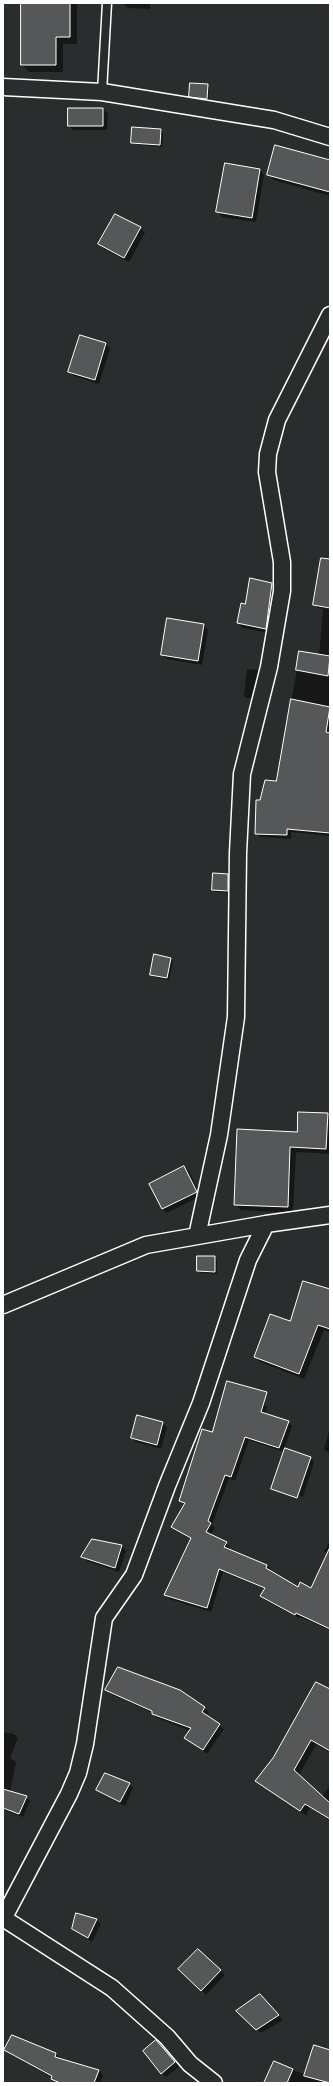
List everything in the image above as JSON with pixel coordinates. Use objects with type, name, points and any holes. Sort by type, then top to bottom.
[{"type":"street","points":[[3,87],[102,92],[274,120],[330,138]]},
{"type":"street","points":[[196,1236],[218,1135],[236,1017],[238,853],[242,774],[269,667],[282,591],[282,562],[267,472],[268,454],[277,420],[330,315]]},
{"type":"street","points":[[3,1305],[146,1245],[266,1224],[330,1215]]},
{"type":"street","points":[[214,2083],[190,2064],[167,2037],[112,1988],[3,1918],[69,1794],[78,1773],[85,1744],[104,1618],[134,1574],[167,1486],[201,1403],[248,1260],[266,1224]]},
{"type":"lane","points":[[102,92],[107,3]]},
{"type":"building","points":[[21,3],[70,3],[70,37],[56,37],[56,65],[21,65]]},
{"type":"building","points":[[190,83],[208,84],[207,99],[189,97]]},
{"type":"building","points":[[68,108],[103,108],[103,126],[68,126]]},
{"type":"building","points":[[132,127],[161,129],[160,145],[131,143]]},
{"type":"building","points":[[275,145],[330,160],[330,192],[267,175]]},
{"type":"building","points":[[225,163],[260,169],[252,218],[216,212]]},
{"type":"building","points":[[115,214],[141,227],[124,258],[98,244]]},
{"type":"building","points":[[80,335],[106,343],[95,380],[68,372]]},
{"type":"building","points":[[321,558],[330,559],[330,608],[313,605]]},
{"type":"building","points":[[250,578],[272,583],[266,629],[237,623],[241,603],[245,604]]},
{"type":"building","points":[[167,618],[204,624],[198,661],[161,655]]},
{"type":"building","points":[[299,651],[330,656],[328,676],[296,670]]},
{"type":"building","points":[[291,699],[330,707],[326,732],[330,733],[330,833],[287,829],[287,835],[255,834],[256,800],[260,800],[265,780],[276,781]]},
{"type":"building","points":[[213,873],[228,874],[228,891],[212,890]]},
{"type":"building","points":[[154,954],[171,958],[167,978],[150,975]]},
{"type":"building","points":[[298,1112],[328,1113],[326,1149],[290,1147],[288,1207],[234,1205],[237,1129],[297,1132]]},
{"type":"building","points":[[184,1166],[197,1192],[162,1209],[149,1184]]},
{"type":"building","points":[[197,1256],[215,1256],[215,1272],[197,1271]]},
{"type":"building","points":[[303,1281],[330,1289],[330,1329],[318,1325],[299,1374],[254,1357],[270,1314],[290,1321]]},
{"type":"building","points":[[227,1381],[267,1392],[261,1412],[289,1421],[279,1448],[245,1437],[231,1477],[225,1475],[208,1521],[211,1523],[206,1532],[227,1542],[224,1547],[267,1565],[266,1568],[298,1587],[300,1582],[311,1588],[330,1547],[330,1629],[296,1613],[295,1615],[260,1596],[265,1588],[219,1569],[207,1608],[164,1595],[191,1538],[171,1527],[185,1503],[179,1501],[202,1429],[212,1432]]},
{"type":"building","points":[[137,1415],[163,1422],[157,1445],[131,1438]]},
{"type":"building","points":[[285,1448],[311,1457],[297,1498],[271,1489]]},
{"type":"building","points":[[92,1539],[122,1545],[115,1568],[81,1557]]},
{"type":"building","points":[[118,1667],[180,1690],[205,1707],[202,1712],[220,1724],[203,1750],[184,1738],[191,1728],[152,1714],[152,1711],[105,1690]]},
{"type":"building","points":[[316,1682],[330,1689],[330,1751],[311,1740],[294,1770],[330,1803],[330,1819],[305,1804],[300,1811],[255,1781],[273,1758]]},
{"type":"building","points":[[105,1773],[130,1783],[120,1802],[96,1790]]},
{"type":"building","points":[[3,1789],[27,1796],[19,1814],[3,1808]]},
{"type":"building","points":[[76,1913],[97,1919],[88,1938],[72,1929]]},
{"type":"building","points":[[198,1949],[221,1970],[201,1991],[178,1969]]},
{"type":"building","points":[[260,1994],[279,2015],[256,2030],[236,2011]]},
{"type":"building","points":[[12,2035],[56,2053],[55,2057],[99,2070],[94,2083],[60,2083],[51,2079],[52,2076],[4,2050]]},
{"type":"building","points":[[156,2040],[175,2062],[161,2074],[143,2051]]},
{"type":"building","points":[[314,2045],[330,2050],[330,2083],[304,2076]]},
{"type":"building","points":[[274,2061],[293,2069],[287,2083],[264,2083]]}]
